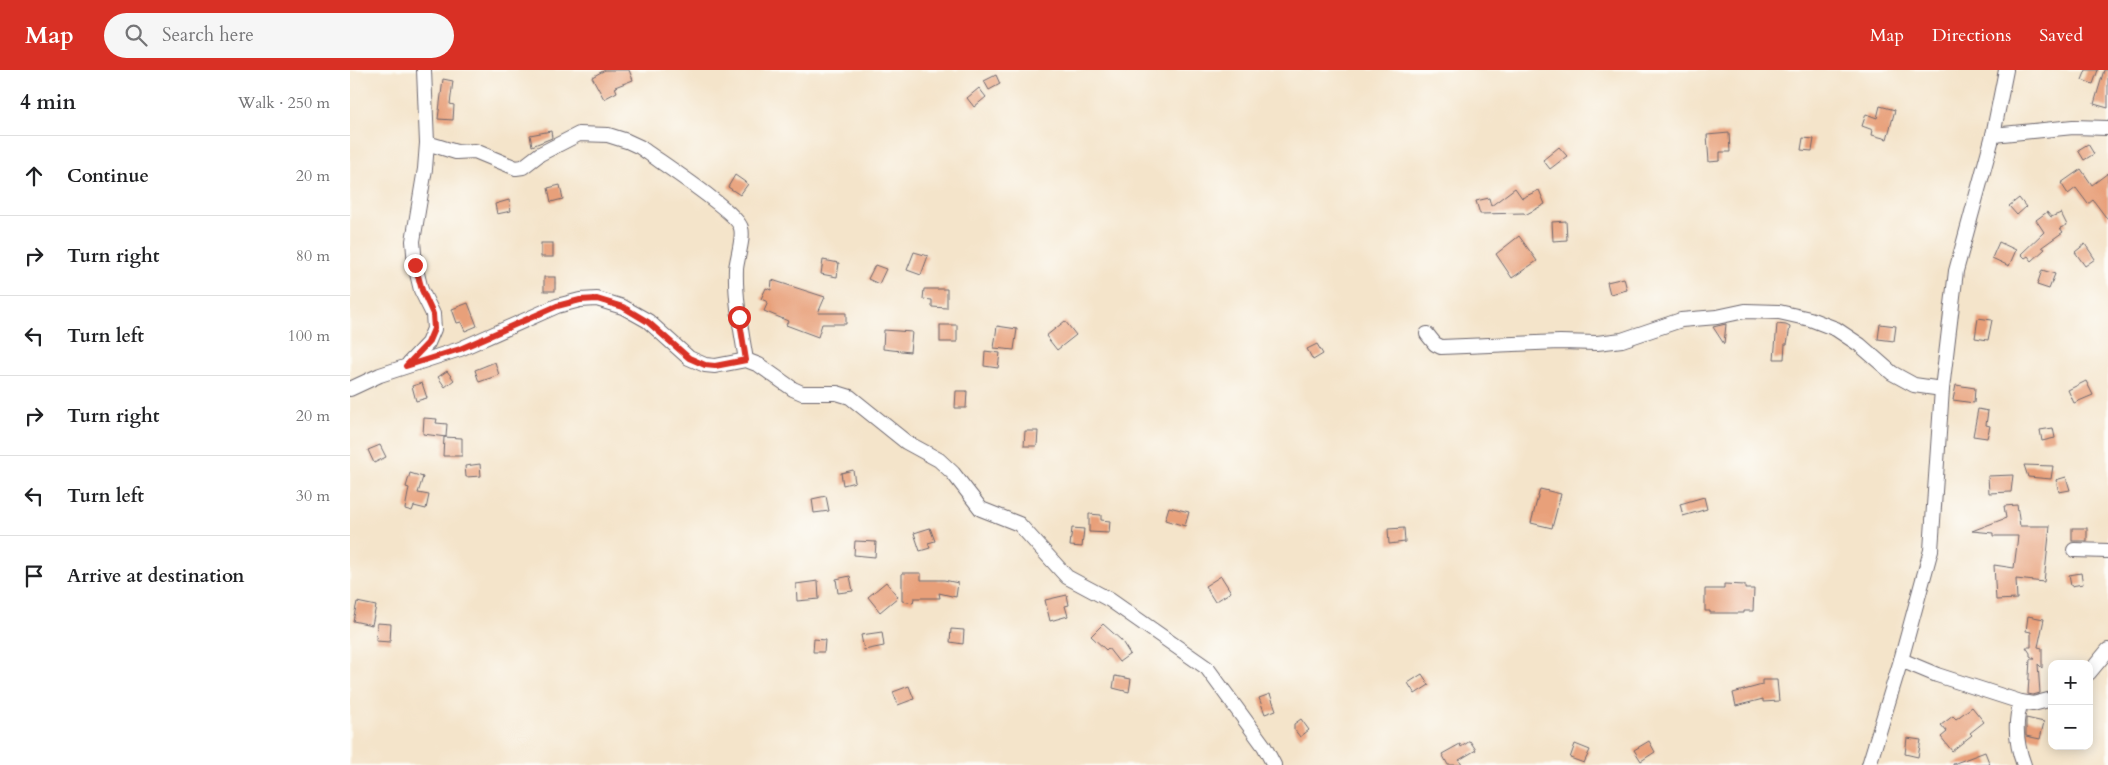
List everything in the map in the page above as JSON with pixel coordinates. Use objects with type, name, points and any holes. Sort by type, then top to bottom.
[{"type":"street","points":[[406,366],[428,343],[434,329],[433,314],[422,290],[415,265],[413,241],[423,190],[427,143],[424,70]]},
{"type":"street","points":[[1869,765],[1901,660],[1931,550],[1942,389],[1956,271],[1993,135],[2006,70]]},
{"type":"street","points":[[1993,135],[2073,127],[2108,128]]},
{"type":"street","points":[[427,143],[456,152],[474,151],[516,168],[523,167],[540,154],[579,134],[608,135],[627,140],[640,147],[723,206],[742,228],[736,270],[739,317],[746,360]]},
{"type":"street","points":[[350,389],[380,375],[460,349],[557,306],[580,300],[597,299],[623,307],[648,322],[689,358],[715,366],[746,360],[759,365],[777,379],[798,391],[837,393],[850,397],[906,442],[939,460],[953,473],[981,509],[1019,524],[1067,577],[1110,600],[1207,668],[1264,746],[1274,765]]},
{"type":"street","points":[[1427,334],[1435,344],[1442,348],[1560,342],[1597,343],[1622,340],[1681,320],[1717,317],[1745,311],[1779,312],[1810,319],[1836,330],[1860,345],[1892,374],[1914,385],[1942,389]]},
{"type":"street","points":[[2074,550],[2108,551]]},
{"type":"street","points":[[2093,668],[2108,650]]},
{"type":"street","points":[[1901,660],[1937,675],[2021,702],[2033,704],[2048,700]]},
{"type":"street","points":[[2021,702],[2017,716],[2017,734],[2024,765]]},
{"type":"building","points":[[605,70],[629,70],[633,80],[615,87],[617,92],[604,99],[592,77]]},
{"type":"building","points":[[2086,70],[2098,70],[2093,84],[2082,80]]},
{"type":"building","points":[[2104,70],[2108,70],[2108,108],[2094,104]]},
{"type":"building","points":[[996,75],[1000,84],[989,90],[984,81]]},
{"type":"building","points":[[443,79],[453,81],[450,104],[454,105],[453,120],[438,119]]},
{"type":"building","points":[[979,88],[986,97],[974,107],[967,98]]},
{"type":"building","points":[[1880,106],[1895,110],[1887,139],[1872,135],[1873,130],[1862,126],[1866,114],[1877,118]]},
{"type":"building","points":[[551,131],[552,138],[532,146],[530,135]]},
{"type":"building","points":[[1729,133],[1730,152],[1720,152],[1720,161],[1709,162],[1707,135]]},
{"type":"building","points":[[1803,138],[1814,139],[1812,151],[1801,150]]},
{"type":"building","points":[[2088,144],[2094,154],[2084,160],[2078,150]]},
{"type":"building","points":[[1559,147],[1567,156],[1550,169],[1543,160]]},
{"type":"building","points":[[2081,169],[2092,185],[2108,173],[2108,220],[2093,200],[2088,204],[2076,188],[2068,194],[2061,183]]},
{"type":"building","points":[[735,175],[748,184],[740,195],[728,187]]},
{"type":"building","points":[[560,185],[563,199],[551,202],[548,188]]},
{"type":"building","points":[[1515,188],[1522,198],[1539,190],[1545,204],[1525,215],[1524,213],[1480,214],[1476,201],[1489,198],[1491,206]]},
{"type":"building","points":[[2019,198],[2026,207],[2017,215],[2009,206]]},
{"type":"building","points":[[509,200],[511,211],[497,214],[495,204]]},
{"type":"building","points":[[2047,212],[2051,217],[2061,213],[2067,225],[2060,228],[2063,232],[2042,247],[2045,249],[2032,261],[2028,256],[2025,258],[2021,254],[2044,232],[2036,220]]},
{"type":"building","points":[[1566,221],[1567,240],[1553,241],[1552,222]]},
{"type":"building","points":[[1519,236],[1537,261],[1512,278],[1496,254]]},
{"type":"building","points":[[1999,242],[2016,250],[2009,266],[1992,258]]},
{"type":"building","points":[[541,243],[553,243],[553,257],[541,257]]},
{"type":"building","points":[[2085,244],[2095,259],[2085,266],[2075,252]]},
{"type":"building","points":[[914,252],[928,256],[921,275],[907,270]]},
{"type":"building","points":[[823,260],[839,263],[837,277],[821,274]]},
{"type":"building","points":[[875,265],[886,269],[879,284],[868,279]]},
{"type":"building","points":[[2042,270],[2055,274],[2049,289],[2037,285]]},
{"type":"building","points":[[544,277],[555,277],[555,291],[544,291]]},
{"type":"building","points":[[1624,278],[1627,290],[1610,294],[1607,282]]},
{"type":"building","points":[[772,280],[825,297],[818,313],[846,313],[846,324],[822,324],[818,337],[786,325],[788,321],[764,311],[768,302],[761,299],[766,288],[771,290]]},
{"type":"building","points":[[924,289],[947,289],[947,308],[932,307],[932,300],[923,299]]},
{"type":"building","points":[[468,303],[477,326],[465,331],[461,322],[457,323],[452,309]]},
{"type":"building","points":[[1978,318],[1992,320],[1988,340],[1975,338]]},
{"type":"building","points":[[1065,321],[1076,335],[1057,350],[1046,336]]},
{"type":"building","points":[[1726,324],[1724,344],[1713,327]]},
{"type":"building","points":[[1777,324],[1790,327],[1787,344],[1785,344],[1784,359],[1774,359]]},
{"type":"building","points":[[1880,324],[1896,326],[1894,341],[1878,339]]},
{"type":"building","points":[[940,325],[957,325],[957,342],[940,342]]},
{"type":"building","points":[[997,326],[1017,329],[1014,350],[994,348]]},
{"type":"building","points":[[884,330],[912,332],[910,352],[883,349]]},
{"type":"building","points":[[1317,344],[1323,354],[1313,360],[1307,349]]},
{"type":"building","points":[[985,351],[1000,353],[998,368],[984,366]]},
{"type":"building","points":[[495,362],[499,375],[479,382],[475,370]]},
{"type":"building","points":[[447,371],[454,380],[445,387],[438,377]]},
{"type":"building","points":[[2086,381],[2093,395],[2074,403],[2068,390]]},
{"type":"building","points":[[422,383],[427,398],[416,401],[412,386]]},
{"type":"building","points":[[1956,385],[1975,388],[1974,403],[1953,400]]},
{"type":"building","points":[[956,391],[967,391],[966,408],[955,408]]},
{"type":"building","points":[[1978,409],[1988,411],[1986,425],[1990,426],[1987,438],[1973,436]]},
{"type":"building","points":[[424,418],[437,419],[436,423],[447,424],[446,437],[423,434]]},
{"type":"building","points":[[2053,428],[2055,438],[2042,441],[2040,430]]},
{"type":"building","points":[[1025,431],[1038,431],[1037,446],[1024,446]]},
{"type":"building","points":[[444,437],[462,438],[462,456],[443,456]]},
{"type":"building","points":[[380,445],[386,457],[374,463],[368,450]]},
{"type":"building","points":[[480,464],[481,476],[466,477],[465,466]]},
{"type":"building","points":[[2024,465],[2053,466],[2051,479],[2028,477]]},
{"type":"building","points":[[853,470],[855,482],[843,485],[841,473]]},
{"type":"building","points":[[410,473],[423,477],[418,493],[429,495],[426,509],[414,506],[412,511],[405,509],[409,488],[406,487]]},
{"type":"building","points":[[2013,475],[2011,492],[1989,493],[1988,476]]},
{"type":"building","points":[[2066,477],[2070,490],[2059,492],[2056,480]]},
{"type":"building","points":[[1540,489],[1561,494],[1552,528],[1531,523]]},
{"type":"building","points":[[826,496],[829,511],[814,513],[812,499]]},
{"type":"building","points":[[1704,497],[1707,509],[1683,516],[1680,504]]},
{"type":"building","points":[[2017,505],[2020,526],[2050,526],[2044,582],[2016,579],[2017,599],[1996,600],[1994,565],[2014,568],[2018,536],[1993,536],[1993,533],[1972,531],[2006,518],[2004,506]]},
{"type":"building","points":[[1169,507],[1189,512],[1185,526],[1165,520]]},
{"type":"building","points":[[1089,514],[1101,515],[1101,520],[1110,521],[1109,533],[1089,532]]},
{"type":"building","points":[[930,528],[935,541],[928,543],[930,548],[920,551],[914,533]]},
{"type":"building","points":[[1072,528],[1084,529],[1082,547],[1070,546]]},
{"type":"building","points":[[1404,528],[1405,542],[1389,544],[1388,529]]},
{"type":"building","points":[[2072,528],[2087,528],[2087,541],[2072,541]]},
{"type":"building","points":[[855,541],[876,542],[875,557],[854,555]]},
{"type":"building","points":[[902,573],[921,573],[921,580],[944,580],[958,583],[956,597],[939,593],[940,598],[914,598],[913,603],[902,601]]},
{"type":"building","points":[[2081,573],[2083,584],[2071,586],[2069,575]]},
{"type":"building","points":[[850,576],[853,591],[838,593],[836,579]]},
{"type":"building","points":[[1221,576],[1231,592],[1215,602],[1205,586]]},
{"type":"building","points":[[818,581],[819,599],[797,601],[796,584]]},
{"type":"building","points":[[886,582],[898,597],[880,612],[868,597]]},
{"type":"building","points":[[1724,584],[1745,585],[1745,589],[1754,589],[1753,611],[1744,611],[1744,613],[1710,613],[1710,611],[1705,611],[1705,589],[1724,589]]},
{"type":"building","points":[[1067,595],[1069,605],[1065,606],[1068,616],[1050,621],[1045,600]]},
{"type":"building","points":[[357,602],[376,606],[372,625],[353,621]]},
{"type":"building","points":[[2028,616],[2044,619],[2038,647],[2042,648],[2042,668],[2038,664],[2040,693],[2033,695],[2028,694],[2030,659],[2035,659],[2030,656],[2026,647],[2031,647],[2031,632],[2026,631]]},
{"type":"building","points":[[377,623],[391,624],[390,642],[376,641]]},
{"type":"building","points":[[1103,624],[1121,640],[1130,654],[1119,662],[1108,648],[1106,650],[1091,636]]},
{"type":"building","points":[[951,629],[964,630],[963,644],[950,642]]},
{"type":"building","points":[[882,632],[884,646],[864,650],[861,635]]},
{"type":"building","points":[[814,639],[825,640],[824,652],[813,652]]},
{"type":"building","points":[[1422,674],[1429,685],[1415,694],[1408,683]]},
{"type":"building","points":[[1115,676],[1131,679],[1129,692],[1113,688]]},
{"type":"building","points":[[1762,680],[1777,680],[1779,701],[1763,702],[1763,699],[1736,706],[1733,693],[1762,685]]},
{"type":"building","points":[[909,686],[914,699],[898,705],[893,692]]},
{"type":"building","points":[[1270,694],[1276,710],[1265,714],[1259,698]]},
{"type":"building","points":[[1972,707],[1984,722],[1970,733],[1972,735],[1952,751],[1941,737],[1947,732],[1941,725],[1953,716],[1956,719]]},
{"type":"building","points":[[2026,718],[2044,722],[2040,739],[2026,736]]},
{"type":"building","points":[[1301,719],[1309,730],[1300,737],[1294,729],[1294,724]]},
{"type":"building","points":[[1907,738],[1921,740],[1918,757],[1905,754]]},
{"type":"building","points":[[1470,741],[1476,750],[1459,760],[1462,765],[1448,765],[1442,754],[1460,744],[1461,747]]},
{"type":"building","points":[[1649,741],[1655,752],[1641,761],[1634,750]]},
{"type":"building","points":[[1575,744],[1590,750],[1584,763],[1570,758]]},
{"type":"building","points":[[1985,752],[1990,765],[1953,765],[1953,764]]},
{"type":"route","points":[[415,265],[422,290],[433,314],[434,329],[428,343],[406,366],[460,349],[557,306],[580,300],[597,299],[623,307],[648,322],[689,358],[705,365],[724,365],[746,360],[739,317]]}]
